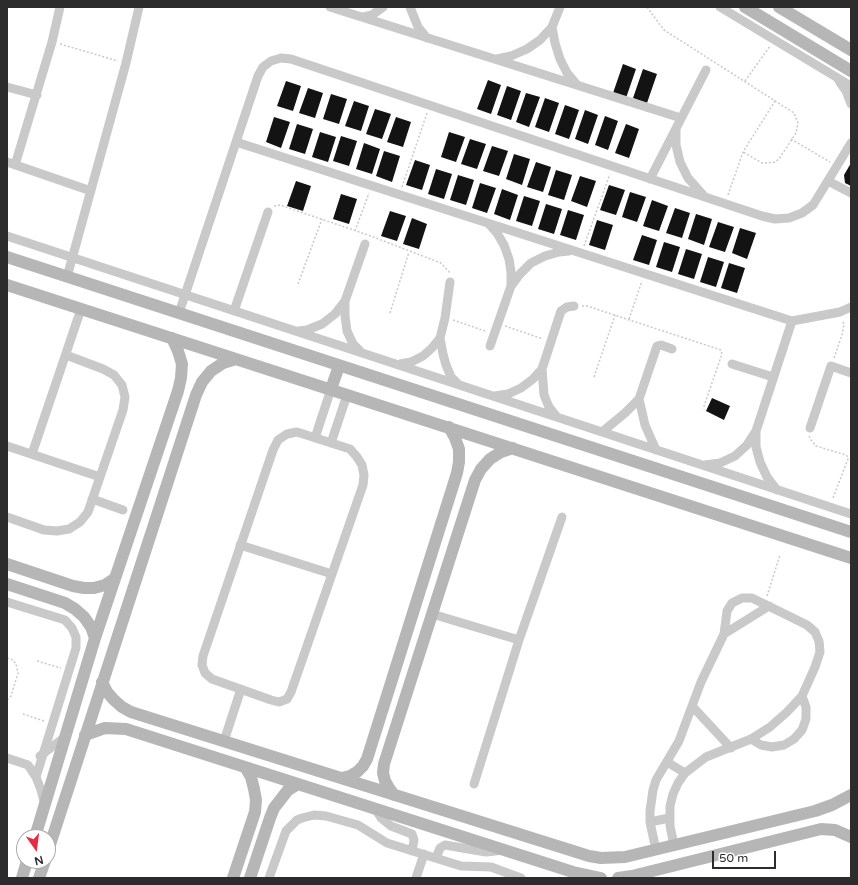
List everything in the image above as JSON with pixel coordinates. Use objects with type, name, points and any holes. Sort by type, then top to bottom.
[{"type":"street","points":[[60,7],[52,42],[36,95],[11,163],[91,192]]},
{"type":"street","points":[[67,277],[140,7]]},
{"type":"street","points":[[330,7],[681,118]]},
{"type":"street","points":[[363,17],[384,7]]},
{"type":"street","points":[[410,7],[418,26],[427,38]]},
{"type":"street","points":[[495,59],[511,56],[540,40],[552,27],[560,7]]},
{"type":"street","points":[[720,7],[851,86]]},
{"type":"street","points":[[780,7],[851,50]]},
{"type":"street","points":[[750,9],[851,71]]},
{"type":"street","points":[[552,27],[560,59],[567,73],[577,86]]},
{"type":"street","points":[[179,313],[258,76],[263,67],[271,61],[281,58],[291,59],[724,204],[775,219],[789,218],[802,213],[813,205],[851,143]]},
{"type":"street","points":[[650,179],[706,70]]},
{"type":"street","points":[[836,76],[846,91],[851,104]]},
{"type":"street","points":[[7,87],[36,95]]},
{"type":"street","points":[[676,127],[676,145],[680,162],[688,178],[707,198]]},
{"type":"street","points":[[236,142],[792,320],[840,312],[851,307]]},
{"type":"street","points":[[828,181],[851,193]]},
{"type":"street","points":[[234,311],[268,212]]},
{"type":"street","points":[[488,223],[501,240],[509,258],[511,286]]},
{"type":"street","points":[[7,236],[851,514]]},
{"type":"street","points":[[295,331],[307,330],[322,324],[335,314],[345,301],[365,244]]},
{"type":"street","points":[[490,346],[511,286],[520,274],[531,263],[545,256],[559,252],[578,252]]},
{"type":"street","points":[[7,258],[851,532]]},
{"type":"street","points":[[397,365],[411,362],[423,356],[440,338],[445,318],[450,282]]},
{"type":"street","points":[[7,285],[851,558]]},
{"type":"street","points":[[345,301],[347,331],[353,344],[360,352]]},
{"type":"street","points":[[557,417],[549,407],[544,394],[542,369],[561,311],[567,307],[574,306]]},
{"type":"street","points":[[32,454],[81,309]]},
{"type":"street","points":[[704,466],[720,463],[735,456],[747,445],[756,431],[792,320]]},
{"type":"street","points":[[38,829],[95,638],[181,378],[182,364],[172,338]]},
{"type":"street","points":[[440,338],[446,365],[451,377],[460,386]]},
{"type":"street","points":[[602,432],[625,413],[638,399],[656,346],[660,345],[672,349]]},
{"type":"street","points":[[7,517],[44,530],[57,531],[69,529],[80,522],[88,512],[123,410],[125,397],[122,385],[114,375],[103,369],[66,355]]},
{"type":"street","points":[[55,829],[196,395],[202,382],[211,371],[222,364],[236,359]]},
{"type":"street","points":[[732,364],[773,377]]},
{"type":"street","points":[[315,438],[330,389],[340,366]]},
{"type":"street","points":[[810,428],[831,366],[851,373]]},
{"type":"street","points":[[494,396],[508,394],[521,388],[533,379],[542,369]]},
{"type":"street","points":[[331,443],[347,395]]},
{"type":"street","points":[[638,399],[645,425],[656,450]]},
{"type":"street","points":[[342,778],[357,772],[367,759],[457,473],[460,462],[459,449],[456,438],[449,428]]},
{"type":"street","points":[[756,431],[756,447],[760,462],[767,477],[777,490]]},
{"type":"street","points":[[297,432],[331,443],[350,449],[362,465],[364,475],[362,485],[291,692],[287,699],[279,702],[212,679],[205,673],[202,665],[203,656],[240,545],[273,450],[278,440],[287,434],[297,432]]},
{"type":"street","points":[[7,446],[100,477]]},
{"type":"street","points":[[394,795],[385,781],[383,773],[384,764],[475,480],[481,469],[490,459],[501,452],[513,448]]},
{"type":"street","points":[[92,500],[123,510]]},
{"type":"street","points":[[474,784],[519,640],[562,517]]},
{"type":"street","points":[[240,545],[332,574]]},
{"type":"street","points":[[7,564],[73,586],[84,588],[94,588],[105,585],[114,580]]},
{"type":"street","points":[[7,584],[64,603],[75,609],[84,617],[91,627],[95,638]]},
{"type":"street","points":[[656,850],[650,822],[650,800],[656,780],[681,735],[700,682],[724,634],[727,611],[732,602],[742,598],[752,598],[807,625],[815,632],[819,641],[820,652],[802,696],[787,712],[751,739],[706,758],[695,764],[685,773],[678,783],[670,806],[669,818],[674,845]]},
{"type":"street","points":[[7,602],[65,620],[72,628],[76,637],[76,648],[41,756],[36,777]]},
{"type":"street","points":[[724,634],[766,605]]},
{"type":"street","points":[[432,614],[519,640]]},
{"type":"street","points":[[102,682],[107,692],[114,700],[131,712],[224,740],[588,856],[601,858],[625,857],[815,811],[832,805],[851,795]]},
{"type":"street","points":[[224,740],[241,689]]},
{"type":"street","points":[[751,739],[761,745],[772,747],[784,745],[794,739],[802,730],[806,719],[806,707],[802,696]]},
{"type":"street","points":[[692,706],[731,748]]},
{"type":"street","points":[[85,735],[105,728],[126,729],[573,872],[601,878]]},
{"type":"street","points":[[28,765],[65,737]]},
{"type":"street","points":[[7,758],[28,765],[36,777],[45,805]]},
{"type":"street","points":[[667,762],[685,773]]},
{"type":"street","points":[[233,878],[255,812],[256,800],[254,789],[251,777],[246,767]]},
{"type":"street","points":[[250,878],[274,808],[288,790],[298,784]]},
{"type":"street","points":[[375,808],[381,818],[391,826],[412,834],[414,840],[412,851]]},
{"type":"street","points":[[269,878],[286,831],[297,820],[308,816],[320,815],[358,825],[368,830],[381,841],[412,851],[467,867],[495,868],[520,878]]},
{"type":"street","points":[[650,822],[669,818]]},
{"type":"street","points":[[618,878],[632,876],[821,829],[835,830],[851,837]]},
{"type":"street","points":[[436,858],[440,848],[445,845],[486,852],[504,850]]},
{"type":"street","points":[[416,878],[424,854]]},
{"type":"path","points":[[647,7],[664,30],[775,100],[790,110],[797,118],[798,128],[778,159],[771,163],[762,163],[743,152]]},
{"type":"path","points":[[745,81],[774,40]]},
{"type":"path","points":[[52,42],[126,63]]},
{"type":"path","points":[[724,204],[743,152],[775,100]]},
{"type":"path","points":[[400,195],[430,106]]},
{"type":"path","points":[[791,139],[837,166]]},
{"type":"path","points":[[578,252],[613,166]]},
{"type":"path","points":[[355,231],[372,186]]},
{"type":"path","points":[[298,284],[322,219]]},
{"type":"path","points":[[390,313],[409,252]]},
{"type":"path","points":[[629,320],[644,273]]},
{"type":"path","points":[[831,366],[842,335],[844,324],[840,312]]},
{"type":"path","points":[[594,377],[615,315]]},
{"type":"path","points":[[445,318],[495,334]]},
{"type":"path","points":[[498,324],[551,342]]},
{"type":"path","points":[[810,428],[809,436],[816,446],[846,455],[848,458],[829,507]]},
{"type":"path","points":[[766,605],[780,555]]},
{"type":"path","points":[[7,658],[13,660],[16,664],[18,673],[11,696],[7,700]]},
{"type":"path","points":[[37,661],[68,671]]},
{"type":"path","points":[[23,714],[52,723]]},
{"type":"building","points":[[623,64],[636,69],[626,98],[613,93]]},
{"type":"building","points":[[643,69],[657,74],[647,103],[633,98]]},
{"type":"building","points":[[488,80],[501,85],[491,114],[477,109]]},
{"type":"building","points":[[286,81],[301,86],[293,111],[277,106]]},
{"type":"building","points":[[507,86],[521,91],[511,120],[497,115]]},
{"type":"building","points":[[308,88],[323,93],[315,118],[299,113]]},
{"type":"building","points":[[526,93],[540,97],[529,127],[516,122]]},
{"type":"building","points":[[331,94],[347,99],[339,124],[323,119]]},
{"type":"building","points":[[545,98],[559,103],[549,132],[535,127]]},
{"type":"building","points":[[354,101],[369,106],[361,131],[345,126]]},
{"type":"building","points":[[565,105],[579,110],[569,139],[555,134]]},
{"type":"building","points":[[375,109],[391,114],[382,139],[366,134]]},
{"type":"building","points":[[585,110],[598,115],[588,144],[575,139]]},
{"type":"building","points":[[605,116],[618,121],[608,150],[595,145]]},
{"type":"building","points":[[274,117],[290,122],[281,148],[266,142]]},
{"type":"building","points":[[396,117],[411,122],[403,147],[387,142]]},
{"type":"building","points":[[297,124],[313,129],[305,154],[289,149]]},
{"type":"building","points":[[626,124],[639,129],[629,158],[615,153]]},
{"type":"building","points":[[320,132],[336,137],[328,162],[312,157]]},
{"type":"building","points":[[449,132],[465,137],[456,162],[441,157]]},
{"type":"building","points":[[341,136],[357,141],[349,166],[333,161]]},
{"type":"building","points":[[470,139],[486,144],[477,169],[461,164]]},
{"type":"building","points":[[364,143],[380,149],[372,174],[356,169]]},
{"type":"building","points":[[492,146],[508,151],[499,176],[483,171]]},
{"type":"building","points":[[384,151],[400,156],[392,182],[376,176]]},
{"type":"building","points":[[514,154],[530,159],[522,185],[506,179]]},
{"type":"building","points":[[415,160],[430,165],[422,190],[406,185]]},
{"type":"building","points":[[536,162],[551,167],[543,192],[527,187]]},
{"type":"building","points":[[851,163],[851,186],[845,183],[844,175]]},
{"type":"building","points":[[436,169],[452,174],[444,199],[428,194]]},
{"type":"building","points":[[556,170],[572,175],[564,200],[548,195]]},
{"type":"building","points":[[458,175],[474,180],[466,205],[450,200]]},
{"type":"building","points":[[580,176],[596,181],[587,207],[571,201]]},
{"type":"building","points":[[296,181],[311,186],[303,211],[287,206]]},
{"type":"building","points":[[480,183],[496,188],[487,213],[472,208]]},
{"type":"building","points":[[609,185],[625,190],[616,215],[600,210]]},
{"type":"building","points":[[502,189],[518,195],[510,220],[494,214]]},
{"type":"building","points":[[630,192],[646,197],[637,222],[622,217]]},
{"type":"building","points":[[341,194],[357,199],[349,224],[333,219]]},
{"type":"building","points":[[524,196],[540,201],[532,226],[516,221]]},
{"type":"building","points":[[652,200],[668,206],[659,231],[643,226]]},
{"type":"building","points":[[546,204],[562,209],[554,234],[538,229]]},
{"type":"building","points":[[675,208],[690,213],[682,238],[666,233]]},
{"type":"building","points":[[568,210],[584,215],[576,240],[560,235]]},
{"type":"building","points":[[390,211],[406,216],[397,241],[381,236]]},
{"type":"building","points":[[696,214],[712,219],[704,245],[688,239]]},
{"type":"building","points":[[412,218],[427,224],[419,249],[403,244]]},
{"type":"building","points":[[597,220],[613,225],[605,250],[589,245]]},
{"type":"building","points":[[718,222],[734,227],[725,252],[709,247]]},
{"type":"building","points":[[740,228],[756,233],[747,259],[732,253]]},
{"type":"building","points":[[642,235],[657,240],[649,265],[633,260]]},
{"type":"building","points":[[664,242],[680,247],[672,272],[656,267]]},
{"type":"building","points":[[686,249],[702,254],[694,279],[678,274]]},
{"type":"building","points":[[708,257],[724,262],[716,287],[700,282]]},
{"type":"building","points":[[729,263],[745,268],[737,293],[721,288]]},
{"type":"building","points":[[712,398],[730,406],[724,420],[706,411]]}]
